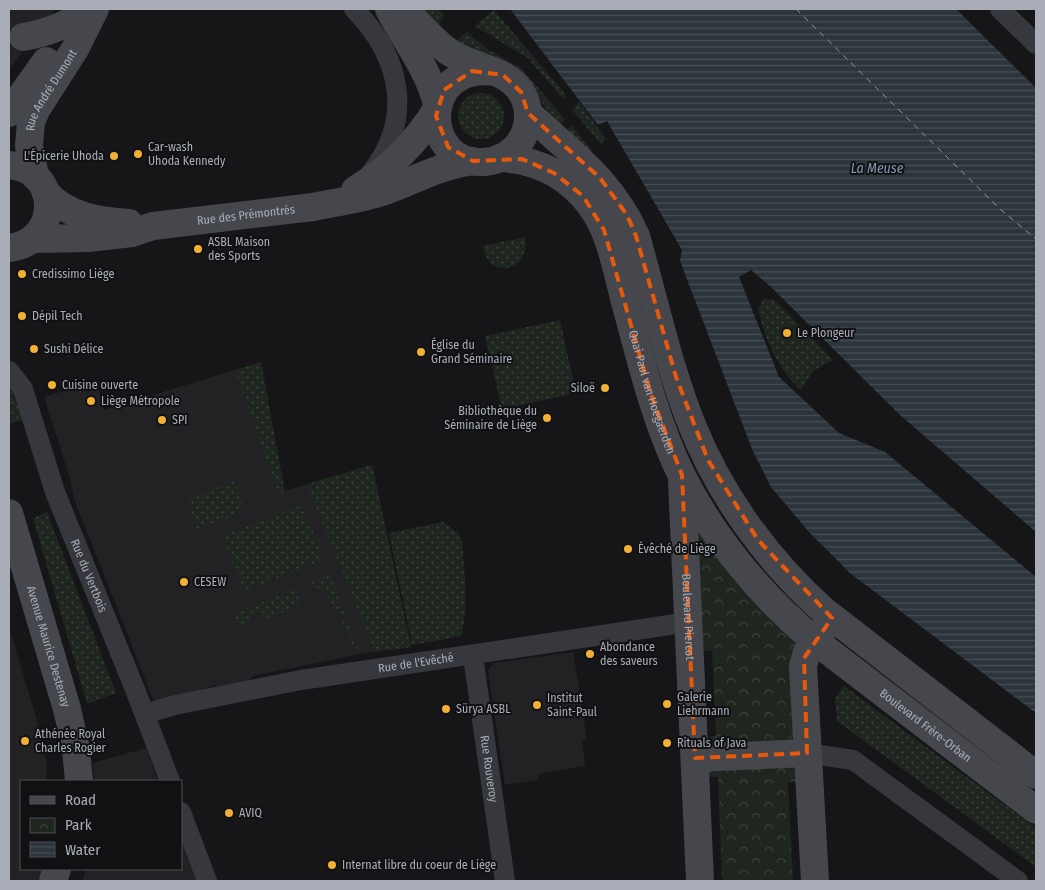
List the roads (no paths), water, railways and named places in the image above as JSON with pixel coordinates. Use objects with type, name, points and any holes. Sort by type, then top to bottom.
[{"type":"street","points":[[23,37],[38,35],[62,27],[95,9]]},
{"type":"street","name":"Rue André Dumont","points":[[9,113],[63,40],[95,9]]},
{"type":"street","name":"Rue André Dumont","points":[[21,244],[42,228],[47,217],[48,205],[30,146],[31,122],[36,110],[75,48],[95,9]]},
{"type":"street","points":[[349,194],[376,167],[391,140],[397,118],[398,98],[395,79],[386,52],[367,22],[354,9]]},
{"type":"street","points":[[389,9],[400,31],[428,74],[437,107],[440,135],[448,147],[460,156],[473,161]]},
{"type":"street","points":[[401,9],[414,18],[446,50],[496,72],[516,85],[525,99],[528,113],[524,136],[512,152],[501,158]]},
{"type":"street","points":[[1000,9],[1036,44]]},
{"type":"street","points":[[437,107],[444,90],[459,76],[477,71],[496,72]]},
{"type":"street","name":"Rue des Prémontrés","points":[[21,244],[132,233],[153,226],[296,210],[349,194],[377,176],[405,153],[420,136],[437,107]]},
{"type":"street","points":[[528,113],[594,172],[612,192],[627,215],[636,236],[676,377],[693,427],[708,460],[758,540],[799,587],[832,618],[1036,774]]},
{"type":"street","name":"Quai Paul van Hoegaerden","points":[[473,161],[490,162],[501,158],[530,161],[566,180],[583,196],[600,221],[610,246],[655,410],[682,475],[740,564],[785,614],[815,641]]},
{"type":"street","name":"Rue des Prémontrés","points":[[349,194],[362,198],[387,190],[432,170],[473,161]]},
{"type":"street","points":[[9,165],[24,168],[41,184]]},
{"type":"street","name":"Rue des Prémontrés","points":[[41,184],[72,212],[87,218],[153,226]]},
{"type":"street","name":"Rue du Vertbois","points":[[9,372],[23,389],[55,492],[145,714],[170,780]]},
{"type":"street","name":"Boulevard Piercot","points":[[682,475],[700,881]]},
{"type":"street","name":"Avenue Maurice Destenay","points":[[9,513],[68,716],[76,750],[79,780]]},
{"type":"street","name":"Avenue Maurice Destenay","points":[[9,550],[56,712],[66,780]]},
{"type":"street","points":[[815,881],[803,666],[804,658],[832,618]]},
{"type":"street","name":"Rue de l'Evêché","points":[[145,714],[175,705],[301,680],[473,656],[689,622]]},
{"type":"street","name":"Boulevard Frère-Orban","points":[[815,641],[1036,810]]},
{"type":"street","name":"Rue Rouveroy","points":[[473,656],[505,881]]},
{"type":"street","points":[[695,758],[807,753],[853,760],[1018,881]]},
{"type":"street","points":[[182,815],[207,881]]},
{"type":"water","name":"La Meuse","points":[[510,9],[956,9],[1036,88],[1036,532],[900,415],[771,287],[751,270],[739,277],[779,377],[839,433],[885,452],[1036,577],[1036,713],[851,574],[809,532],[771,487],[752,449],[680,261],[682,250],[607,121],[598,125]]},
{"type":"place","name":"Car-wash Uhoda Kennedy","points":[[138,154]]},
{"type":"place","name":"L'Épicerie Uhoda","points":[[114,156]]},
{"type":"place","name":"ASBL Maison des Sports","points":[[198,249]]},
{"type":"place","name":"Credissimo Liège","points":[[22,274]]},
{"type":"place","name":"Dépil Tech","points":[[22,316]]},
{"type":"place","name":"Le Plongeur","points":[[787,333]]},
{"type":"place","name":"Sushi Délice","points":[[34,349]]},
{"type":"place","name":"Église du Grand Séminaire","points":[[421,352]]},
{"type":"place","name":"Cuisine ouverte","points":[[52,385]]},
{"type":"place","name":"Siloë","points":[[605,388]]},
{"type":"place","name":"Liège Métropole","points":[[91,401]]},
{"type":"place","name":"Bibliothèque du Séminaire de Liège","points":[[547,418]]},
{"type":"place","name":"SPI","points":[[162,420]]},
{"type":"place","name":"Évêché de Liège","points":[[628,549]]},
{"type":"place","name":"CESEW","points":[[184,582]]},
{"type":"place","name":"Abondance des saveurs","points":[[590,654]]},
{"type":"place","name":"Galerie Liehrmann","points":[[667,704]]},
{"type":"place","name":"Institut Saint-Paul","points":[[537,705]]},
{"type":"place","name":"Sürya ASBL","points":[[446,709]]},
{"type":"place","name":"Athénée Royal Charles Rogier","points":[[25,741]]},
{"type":"place","name":"Rituals of Java","points":[[667,743]]},
{"type":"place","name":"AVIQ","points":[[229,813]]},
{"type":"place","name":"Internat libre du coeur de Liège","points":[[332,865]]}]
